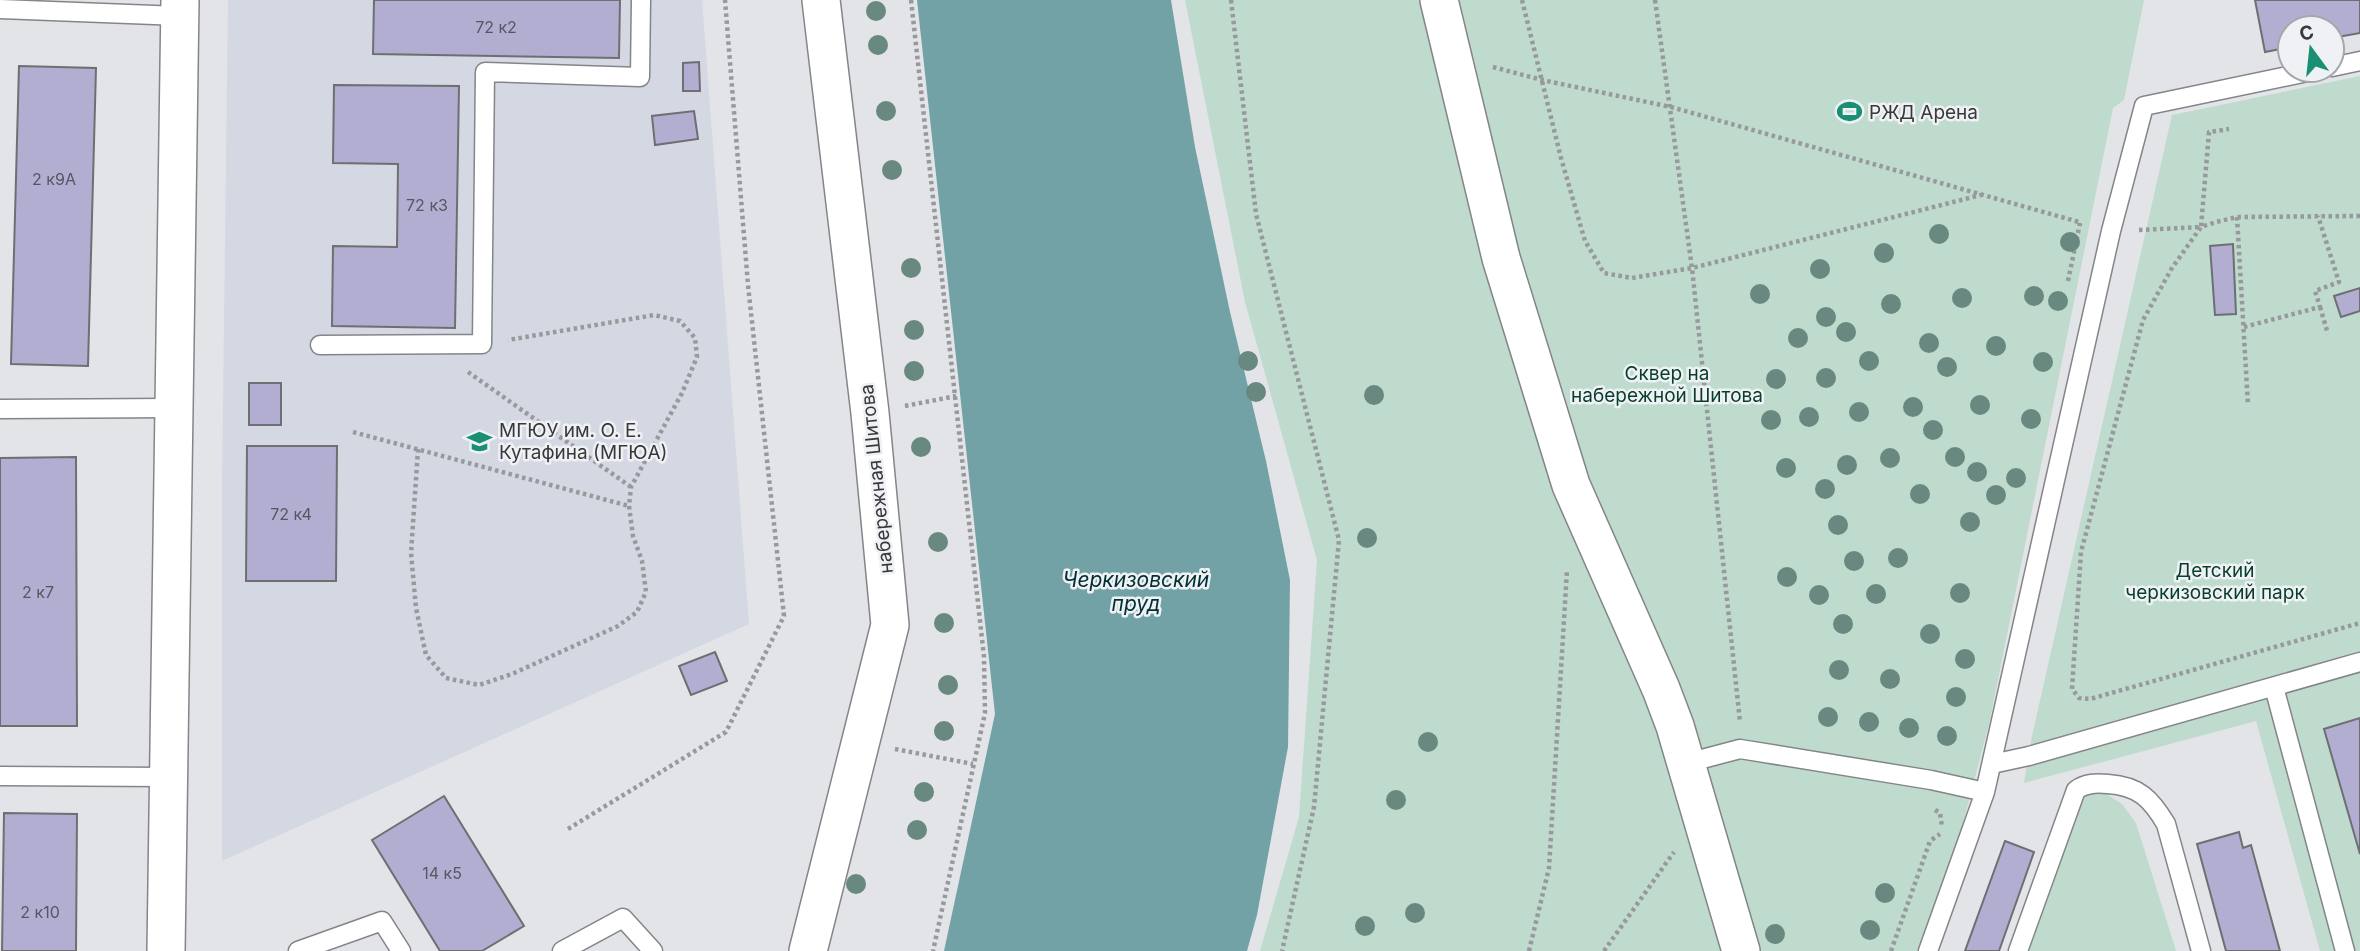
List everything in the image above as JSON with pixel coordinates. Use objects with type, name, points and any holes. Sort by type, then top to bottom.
[{"type":"street","name":"набережная Шитова","points":[[808,951],[890,625],[870,413],[821,0]]},
{"type":"street","points":[[1439,0],[1502,258],[1571,485],[1661,689],[1687,763],[1741,951]]},
{"type":"street","points":[[166,951],[180,8]]},
{"type":"lane","points":[[320,345],[482,344],[485,72],[640,77],[641,0]]},
{"type":"lane","points":[[0,9],[180,8]]},
{"type":"lane","points":[[1928,951],[1985,792],[2108,245],[2144,106],[2276,79]]},
{"type":"lane","points":[[0,409],[173,408]]},
{"type":"lane","points":[[1992,764],[2029,756],[2360,662]]},
{"type":"lane","points":[[2274,687],[2345,951]]},
{"type":"lane","points":[[1687,763],[1740,749],[1931,780],[1985,792]]},
{"type":"lane","points":[[0,776],[167,777]]},
{"type":"lane","points":[[2018,951],[2076,790],[2084,784],[2102,783],[2124,785],[2140,792],[2155,806],[2166,824],[2201,951]]},
{"type":"lane","points":[[562,951],[623,918],[653,951]]},
{"type":"lane","points":[[298,951],[382,921],[401,951]]},
{"type":"path","points":[[568,829],[726,732],[784,616],[748,285],[725,0]]},
{"type":"path","points":[[911,0],[984,657],[985,713],[933,951]]},
{"type":"path","points":[[1231,0],[1256,214],[1339,540],[1314,807],[1282,951]]},
{"type":"path","points":[[1522,0],[1561,158],[1585,241],[1604,274],[1632,278],[1692,268],[1982,195],[1671,107],[1542,80]]},
{"type":"path","points":[[1655,0],[1692,268],[1741,727]]},
{"type":"path","points":[[2318,216],[2339,282],[2315,291],[2328,334]]},
{"type":"path","points":[[2360,216],[2237,217],[2201,227],[2172,268],[2143,320],[2081,552],[2072,689],[2079,698],[2090,699],[2360,622]]},
{"type":"path","points":[[2237,217],[2248,405]]},
{"type":"path","points":[[2067,291],[2080,223]]},
{"type":"path","points":[[2244,327],[2320,307]]},
{"type":"path","points":[[418,449],[411,553],[416,608],[426,655],[446,678],[479,685],[512,674],[618,626],[636,612],[646,592],[642,561],[633,536],[629,506],[631,487],[682,393],[697,357],[695,338],[680,321],[654,315],[482,344]]},
{"type":"path","points":[[430,345],[631,487]]},
{"type":"path","points":[[922,403],[956,396]]},
{"type":"path","points":[[353,432],[629,506]]},
{"type":"path","points":[[1529,951],[1549,868],[1568,562]]},
{"type":"path","points":[[933,756],[973,764]]},
{"type":"path","points":[[1891,951],[1930,841],[1942,832],[1940,813],[1927,803]]},
{"type":"path","points":[[1604,951],[1678,846]]},
{"type":"shaded area","name":"МГЮУ им. О. Е. Кутафина (МГЮА)","points":[[228,0],[702,0],[749,624],[222,861],[222,485]]},
{"type":"green space","name":"Сквер на набережной Шитова","points":[[1185,0],[2144,0],[2124,100],[2113,108],[1989,724],[1957,846],[1919,951],[1260,951],[1299,817],[1317,560],[1245,302]]},
{"type":"green space","name":"Детский черкизовский парк","points":[[2360,76],[2360,951],[2320,951],[2256,721],[2024,783],[2032,736],[2172,115],[2321,84],[2346,84],[2346,79]]},
{"type":"green space","points":[[2085,789],[2097,790],[2122,804],[2136,823],[2176,951],[2026,951]]},
{"type":"water","name":"Черкизовский пруд","points":[[917,0],[1171,0],[1195,147],[1290,580],[1288,747],[1257,915],[1247,951],[944,951],[995,714]]},
{"type":"building","points":[[374,0],[620,0],[619,58],[373,54]]},
{"type":"building","points":[[2255,0],[2360,0],[2360,33],[2346,36],[2346,14],[2276,14],[2276,50],[2265,52]]},
{"type":"building","points":[[699,62],[700,91],[683,91],[683,63]]},
{"type":"building","points":[[19,66],[96,68],[88,366],[11,364]]},
{"type":"building","points":[[334,85],[459,86],[455,328],[332,326],[333,246],[397,247],[398,164],[333,163]]},
{"type":"building","points":[[694,111],[698,139],[655,145],[652,116]]},
{"type":"building","points":[[2233,244],[2236,314],[2215,315],[2210,246]]},
{"type":"building","points":[[2360,288],[2360,311],[2341,317],[2334,296]]},
{"type":"building","points":[[249,383],[281,383],[281,425],[249,425]]},
{"type":"building","points":[[247,446],[337,446],[336,581],[246,581]]},
{"type":"building","points":[[76,457],[77,726],[0,726],[0,458]]},
{"type":"building","points":[[715,652],[727,681],[691,695],[679,666]]},
{"type":"building","points":[[2360,718],[2360,854],[2324,729]]},
{"type":"building","points":[[444,796],[524,926],[482,951],[440,951],[372,840]]},
{"type":"building","points":[[4,813],[77,814],[76,951],[2,951]]},
{"type":"building","points":[[2239,832],[2243,848],[2251,845],[2280,951],[2226,951],[2197,844]]},
{"type":"building","points":[[2005,841],[2034,852],[1999,951],[1965,951]]},
{"type":"place","name":"РЖД Арена","points":[[1849,112]]},
{"type":"place","name":"МГЮУ им. О. Е. Кутафина (МГЮА)","points":[[479,441]]}]
